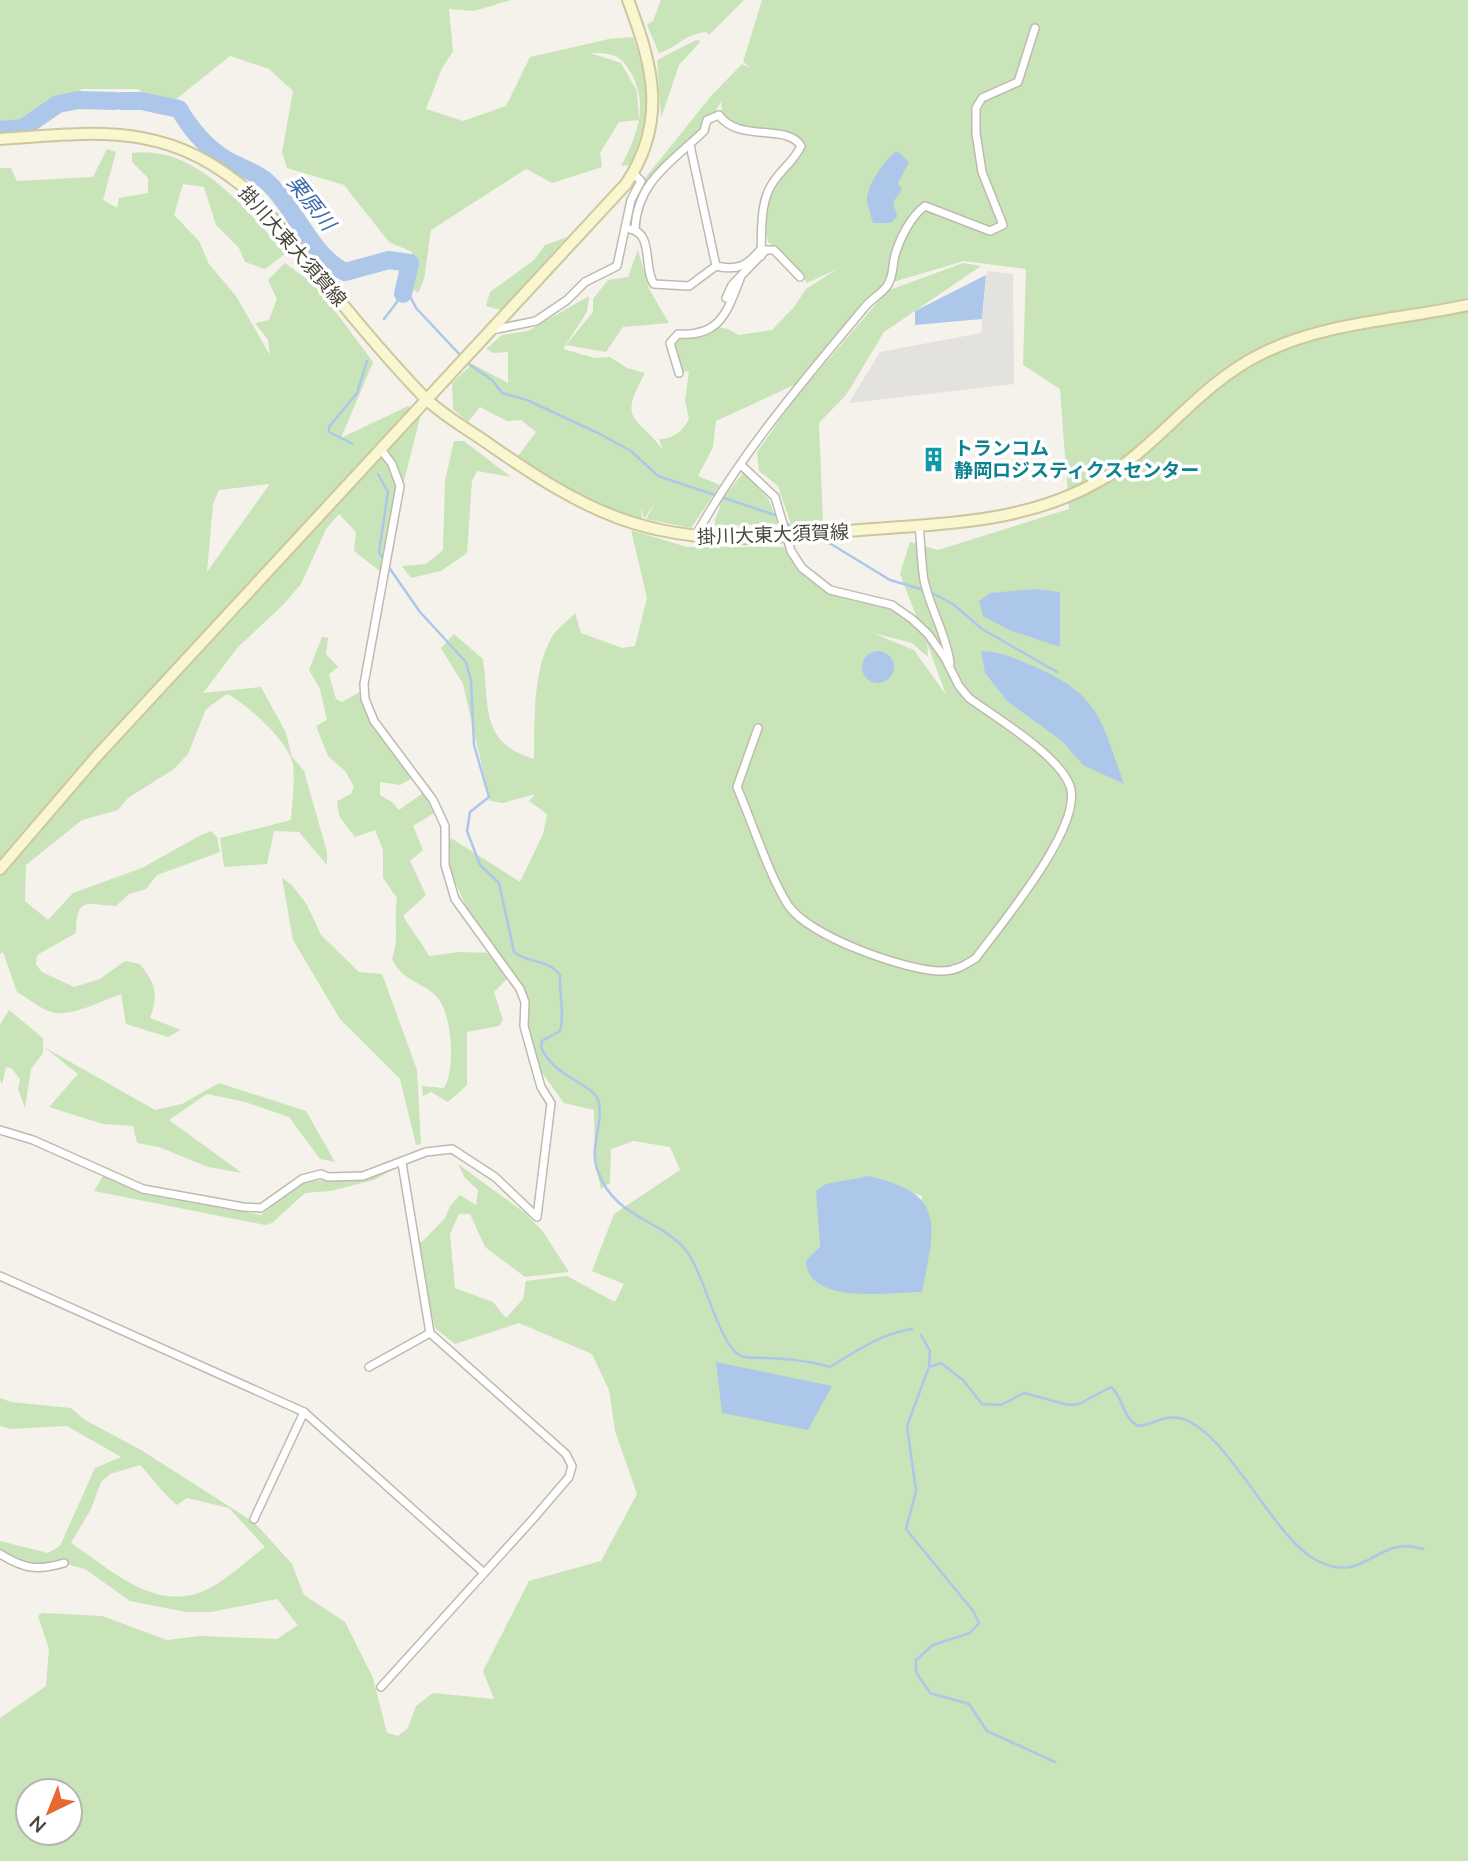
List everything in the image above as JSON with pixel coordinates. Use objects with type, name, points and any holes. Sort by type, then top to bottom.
[{"type":"main road","points":[[0,869],[96,757],[633,173],[652,127],[654,97],[646,53],[628,0]]},
{"type":"main road","name":"掛川大東大須賀線","points":[[0,139],[113,133],[171,143],[200,155],[231,176],[256,198],[426,399],[539,478],[600,513],[649,530],[694,538],[762,538],[1017,515],[1089,487],[1120,467],[1226,373],[1305,334],[1468,305]]},
{"type":"street","points":[[694,538],[741,465],[800,386],[867,304],[887,286],[893,275],[895,254],[914,214],[925,206],[990,231],[1003,225],[982,172],[976,133],[976,108],[982,98],[1018,82],[1035,28]]},
{"type":"street","points":[[490,331],[536,321],[567,300],[585,282],[612,270],[620,259],[644,190],[704,131],[707,120],[719,115],[731,126],[765,135],[785,134],[801,146],[796,156],[773,181],[765,198],[761,252],[726,298]]},
{"type":"street","points":[[690,145],[716,266]]},
{"type":"street","points":[[630,229],[631,200],[641,181],[633,173]]},
{"type":"street","points":[[630,229],[644,240],[654,284],[688,286],[716,266],[736,269],[743,267],[766,250],[774,250],[800,276]]},
{"type":"street","points":[[679,373],[670,343],[678,334],[696,335],[722,320],[740,279]]},
{"type":"street","points":[[0,1130],[33,1140],[143,1189],[261,1208],[302,1179],[321,1174],[328,1177],[363,1176],[426,1153],[452,1149],[495,1177],[537,1217],[551,1104],[541,1087],[524,1026],[525,1002],[520,989],[455,899],[445,865],[445,826],[433,800],[374,721],[365,699],[364,684],[400,486],[392,464],[380,448]]},
{"type":"street","points":[[741,465],[775,497],[791,551],[802,568],[830,590],[892,605],[928,634],[959,687],[969,698],[1060,769],[1071,787],[1071,802],[1055,849],[976,958],[958,969],[941,971],[882,959],[844,944],[789,906],[737,788],[758,728]]},
{"type":"street","points":[[919,525],[924,579],[933,611],[947,640],[951,670]]},
{"type":"street","points":[[381,1687],[569,1477],[572,1465],[566,1454],[430,1333],[402,1163]]},
{"type":"street","points":[[0,1276],[304,1412],[483,1572]]},
{"type":"street","points":[[369,1367],[430,1333]]},
{"type":"street","points":[[254,1519],[304,1412]]},
{"type":"street","points":[[0,1554],[28,1569],[42,1570],[64,1563]]},
{"type":"green space","points":[[0,0],[511,0],[474,11],[449,9],[453,51],[442,68],[426,109],[463,121],[506,106],[530,57],[609,39],[633,37],[646,87],[645,115],[630,165],[621,166],[639,120],[619,122],[600,153],[602,167],[552,183],[526,169],[431,230],[424,279],[418,293],[411,288],[412,252],[389,242],[344,185],[287,168],[282,152],[293,91],[269,69],[230,56],[165,108],[138,89],[82,89],[26,124],[0,122]],"holes":[[[590,53],[615,56],[625,64],[636,85],[639,97],[639,119],[637,91],[621,63]]]},
{"type":"green space","points":[[661,0],[744,0],[709,35],[706,32],[691,36],[659,53],[647,25],[653,21]]},
{"type":"green space","points":[[762,0],[1468,0],[1468,1861],[0,1861],[0,1718],[46,1686],[49,1649],[38,1616],[42,1613],[102,1616],[167,1640],[201,1636],[277,1639],[298,1625],[277,1599],[211,1612],[186,1612],[130,1601],[85,1569],[66,1564],[44,1569],[0,1554],[0,1541],[48,1553],[60,1546],[95,1468],[121,1457],[67,1426],[10,1429],[0,1426],[0,1398],[11,1402],[71,1408],[85,1420],[141,1450],[255,1523],[292,1564],[304,1595],[345,1622],[373,1678],[387,1733],[398,1736],[408,1728],[416,1706],[433,1693],[494,1699],[483,1671],[529,1581],[601,1561],[637,1494],[615,1431],[609,1390],[592,1354],[519,1323],[455,1344],[435,1328],[414,1241],[422,1242],[445,1218],[450,1206],[460,1195],[476,1205],[478,1190],[465,1178],[458,1164],[525,1213],[544,1233],[569,1272],[525,1277],[485,1247],[470,1214],[459,1214],[450,1234],[455,1288],[493,1302],[506,1318],[523,1299],[526,1281],[567,1276],[615,1302],[624,1284],[592,1271],[614,1214],[680,1170],[670,1147],[633,1141],[611,1149],[610,1183],[601,1189],[595,1162],[594,1110],[564,1103],[540,1070],[528,1038],[525,992],[470,915],[445,859],[451,838],[520,882],[543,834],[547,814],[529,801],[535,794],[503,803],[490,801],[463,684],[441,648],[454,634],[483,659],[490,721],[496,733],[516,752],[534,759],[538,681],[546,650],[557,631],[575,613],[581,633],[622,648],[635,646],[647,598],[631,530],[687,547],[784,547],[802,568],[830,590],[898,609],[920,626],[900,574],[910,542],[938,550],[1069,509],[1060,389],[1023,365],[1026,269],[964,261],[883,285],[805,380],[716,421],[713,447],[698,476],[720,485],[691,528],[646,519],[657,499],[644,519],[641,507],[642,520],[578,495],[518,456],[536,432],[521,420],[507,421],[480,407],[468,422],[453,409],[452,383],[472,364],[508,383],[508,352],[494,353],[486,349],[502,335],[528,331],[589,296],[587,312],[563,349],[595,358],[610,357],[627,368],[645,373],[632,401],[632,410],[638,423],[663,450],[659,439],[677,433],[689,419],[685,401],[689,371],[682,372],[670,343],[685,332],[703,327],[722,328],[738,335],[772,330],[794,307],[806,289],[837,269],[807,283],[785,254],[768,242],[767,208],[774,190],[795,163],[795,139],[724,121],[721,102],[703,132],[650,180],[635,225],[626,225],[638,187],[711,96],[742,64],[751,68],[743,62]],"holes":[[[873,633],[912,643],[928,657],[927,643],[946,695],[914,650]],[[874,1178],[922,1196],[922,1292],[807,1261]],[[140,1465],[177,1505],[187,1498],[229,1508],[265,1547],[223,1580],[196,1594],[177,1597],[158,1594],[122,1578],[71,1543],[91,1509],[101,1482],[110,1474]]]},
{"type":"green space","points":[[696,40],[701,41],[679,65],[661,118],[657,60]]},
{"type":"green space","points":[[107,149],[116,152],[103,200],[117,208],[119,198],[148,193],[148,178],[132,162],[132,153],[156,153],[178,159],[199,170],[237,200],[286,253],[265,269],[245,262],[239,248],[216,225],[204,187],[183,184],[174,215],[199,241],[209,264],[236,296],[270,355],[268,340],[255,323],[269,320],[277,299],[268,280],[285,263],[317,287],[373,362],[341,438],[408,406],[421,414],[381,572],[354,551],[356,532],[339,514],[326,529],[301,584],[283,605],[238,647],[203,693],[261,687],[286,733],[292,757],[304,771],[327,852],[327,865],[299,832],[274,831],[267,864],[224,867],[220,838],[291,820],[294,778],[290,756],[276,735],[256,715],[227,694],[206,709],[188,754],[174,769],[128,798],[118,810],[82,820],[26,865],[25,901],[48,920],[73,893],[142,868],[211,831],[217,837],[220,852],[157,875],[146,889],[129,894],[116,906],[85,905],[78,913],[76,933],[37,955],[36,965],[42,972],[74,987],[100,979],[125,961],[140,964],[154,989],[150,1018],[181,1030],[168,1037],[126,1024],[121,994],[72,1012],[56,1013],[46,1010],[17,992],[3,952],[0,954],[0,168],[11,168],[17,181],[93,177]],"holes":[[[269,485],[207,572],[213,504],[219,490]]]},
{"type":"green space","points":[[567,237],[501,310],[486,306],[490,292],[534,260],[545,245]]},
{"type":"green space","points":[[638,250],[649,289],[669,323],[623,327],[606,352],[566,345],[593,312],[593,299],[608,280],[628,277]]},
{"type":"green space","points":[[963,263],[981,266],[884,332],[846,395],[819,423],[823,522],[791,525],[778,486],[759,471],[757,452],[793,401],[887,291]]},
{"type":"green space","points":[[454,441],[464,441],[511,477],[477,471],[472,481],[467,553],[441,571],[411,578],[402,566],[426,564],[443,550],[445,481]]},
{"type":"green space","points":[[744,472],[769,500],[778,524],[715,526],[721,500]]},
{"type":"green space","points":[[322,637],[328,638],[326,654],[338,667],[329,674],[336,699],[342,702],[360,692],[373,723],[411,779],[400,785],[380,782],[380,795],[399,810],[423,793],[434,813],[413,826],[423,850],[410,861],[426,895],[403,916],[429,956],[460,952],[493,953],[510,976],[494,992],[503,1020],[499,1026],[467,1032],[467,1085],[448,1102],[431,1092],[423,1096],[422,1086],[444,1088],[448,1080],[451,1042],[446,1015],[437,997],[402,973],[392,959],[396,943],[397,898],[383,878],[383,850],[375,830],[355,837],[339,816],[337,801],[351,794],[354,787],[346,772],[328,756],[316,726],[327,720],[320,689],[309,670]]},
{"type":"green space","points":[[282,878],[292,885],[307,905],[321,935],[359,972],[382,974],[417,1070],[421,1144],[416,1145],[400,1079],[340,1019],[293,940]]},
{"type":"green space","points":[[9,1010],[43,1038],[43,1053],[31,1069],[25,1108],[18,1089],[20,1079],[11,1068],[6,1067],[2,1084],[0,1080],[0,1025]]},
{"type":"green space","points":[[44,1047],[155,1110],[182,1104],[219,1083],[306,1111],[335,1162],[320,1159],[289,1117],[245,1102],[207,1094],[169,1120],[242,1173],[208,1167],[159,1147],[137,1143],[133,1126],[103,1124],[49,1107],[78,1074]]},
{"type":"green space","points":[[395,1168],[374,1180],[330,1191],[305,1193],[272,1223],[265,1225],[94,1191],[103,1176],[147,1195],[261,1215],[304,1181],[357,1179]]},
{"type":"shaded area","points":[[987,271],[1013,274],[1014,384],[849,403],[880,352],[981,333]]},
{"type":"water","points":[[897,151],[909,162],[898,183],[902,190],[893,202],[897,216],[891,223],[873,223],[867,200],[870,188],[882,166]]},
{"type":"water","points":[[986,275],[982,319],[915,325],[915,311]]},
{"type":"water","points":[[1035,589],[1060,592],[1060,647],[1009,630],[983,616],[979,601],[990,593]]},
{"type":"water","points":[[878,651],[890,655],[894,667],[890,679],[878,683],[866,679],[862,667],[866,655]]},
{"type":"water","points":[[981,651],[1008,656],[1033,666],[1055,677],[1085,699],[1103,726],[1124,784],[1083,765],[1062,741],[1008,702],[985,673]]},
{"type":"water","points":[[869,1176],[894,1183],[912,1192],[930,1215],[932,1230],[922,1292],[872,1294],[835,1291],[821,1285],[810,1275],[806,1261],[820,1246],[816,1191],[826,1184]]},
{"type":"water","points":[[716,1362],[832,1386],[808,1430],[722,1413]]},
{"type":"waterway","name":"栗原川","points":[[0,130],[23,128],[58,104],[79,100],[115,101]]},
{"type":"waterway","name":"栗原川","points":[[121,101],[141,101],[179,109],[198,135],[215,152],[265,180],[276,191],[322,255],[345,272],[389,260],[410,263],[403,294]]},
{"type":"waterway","points":[[384,319],[403,294],[411,298],[416,308],[462,357]]},
{"type":"waterway","points":[[353,444],[329,432],[329,427],[357,393],[367,361]]},
{"type":"waterway","points":[[466,362],[492,380],[502,393],[527,400],[598,433],[631,451],[658,476],[778,516]]},
{"type":"waterway","points":[[378,474],[388,492],[379,552],[385,561]]},
{"type":"waterway","points":[[786,523],[798,531]]},
{"type":"waterway","points":[[814,538],[831,544],[890,580],[924,590]]},
{"type":"waterway","points":[[388,566],[420,612],[466,662],[471,681],[474,745],[489,797],[470,812],[467,831],[480,865],[499,883],[514,952],[543,963],[560,975],[560,1031],[542,1041],[541,1047],[554,1066],[588,1089],[598,1100],[600,1116],[595,1160],[605,1186],[626,1209],[665,1232],[688,1253],[726,1339],[741,1356],[799,1361],[830,1367],[880,1339],[912,1329]]},
{"type":"waterway","points":[[930,592],[953,604],[982,629],[1057,672]]},
{"type":"waterway","points":[[921,1335],[930,1351],[929,1367],[907,1426],[916,1491],[906,1529],[973,1611],[979,1623],[970,1633],[933,1645],[916,1660],[916,1672],[930,1693],[969,1704],[987,1731],[1055,1762]]},
{"type":"waterway","points":[[929,1367],[941,1363],[963,1380],[982,1404],[1001,1405],[1024,1393],[1068,1405],[1079,1404],[1111,1387],[1129,1418],[1138,1426],[1174,1417],[1196,1425],[1230,1460],[1298,1546],[1314,1559],[1332,1566],[1346,1568],[1358,1565],[1393,1548],[1406,1546],[1423,1549]]},
{"type":"place","name":"トランコム 静岡ロジスティクスセンター","points":[[934,459]]}]
